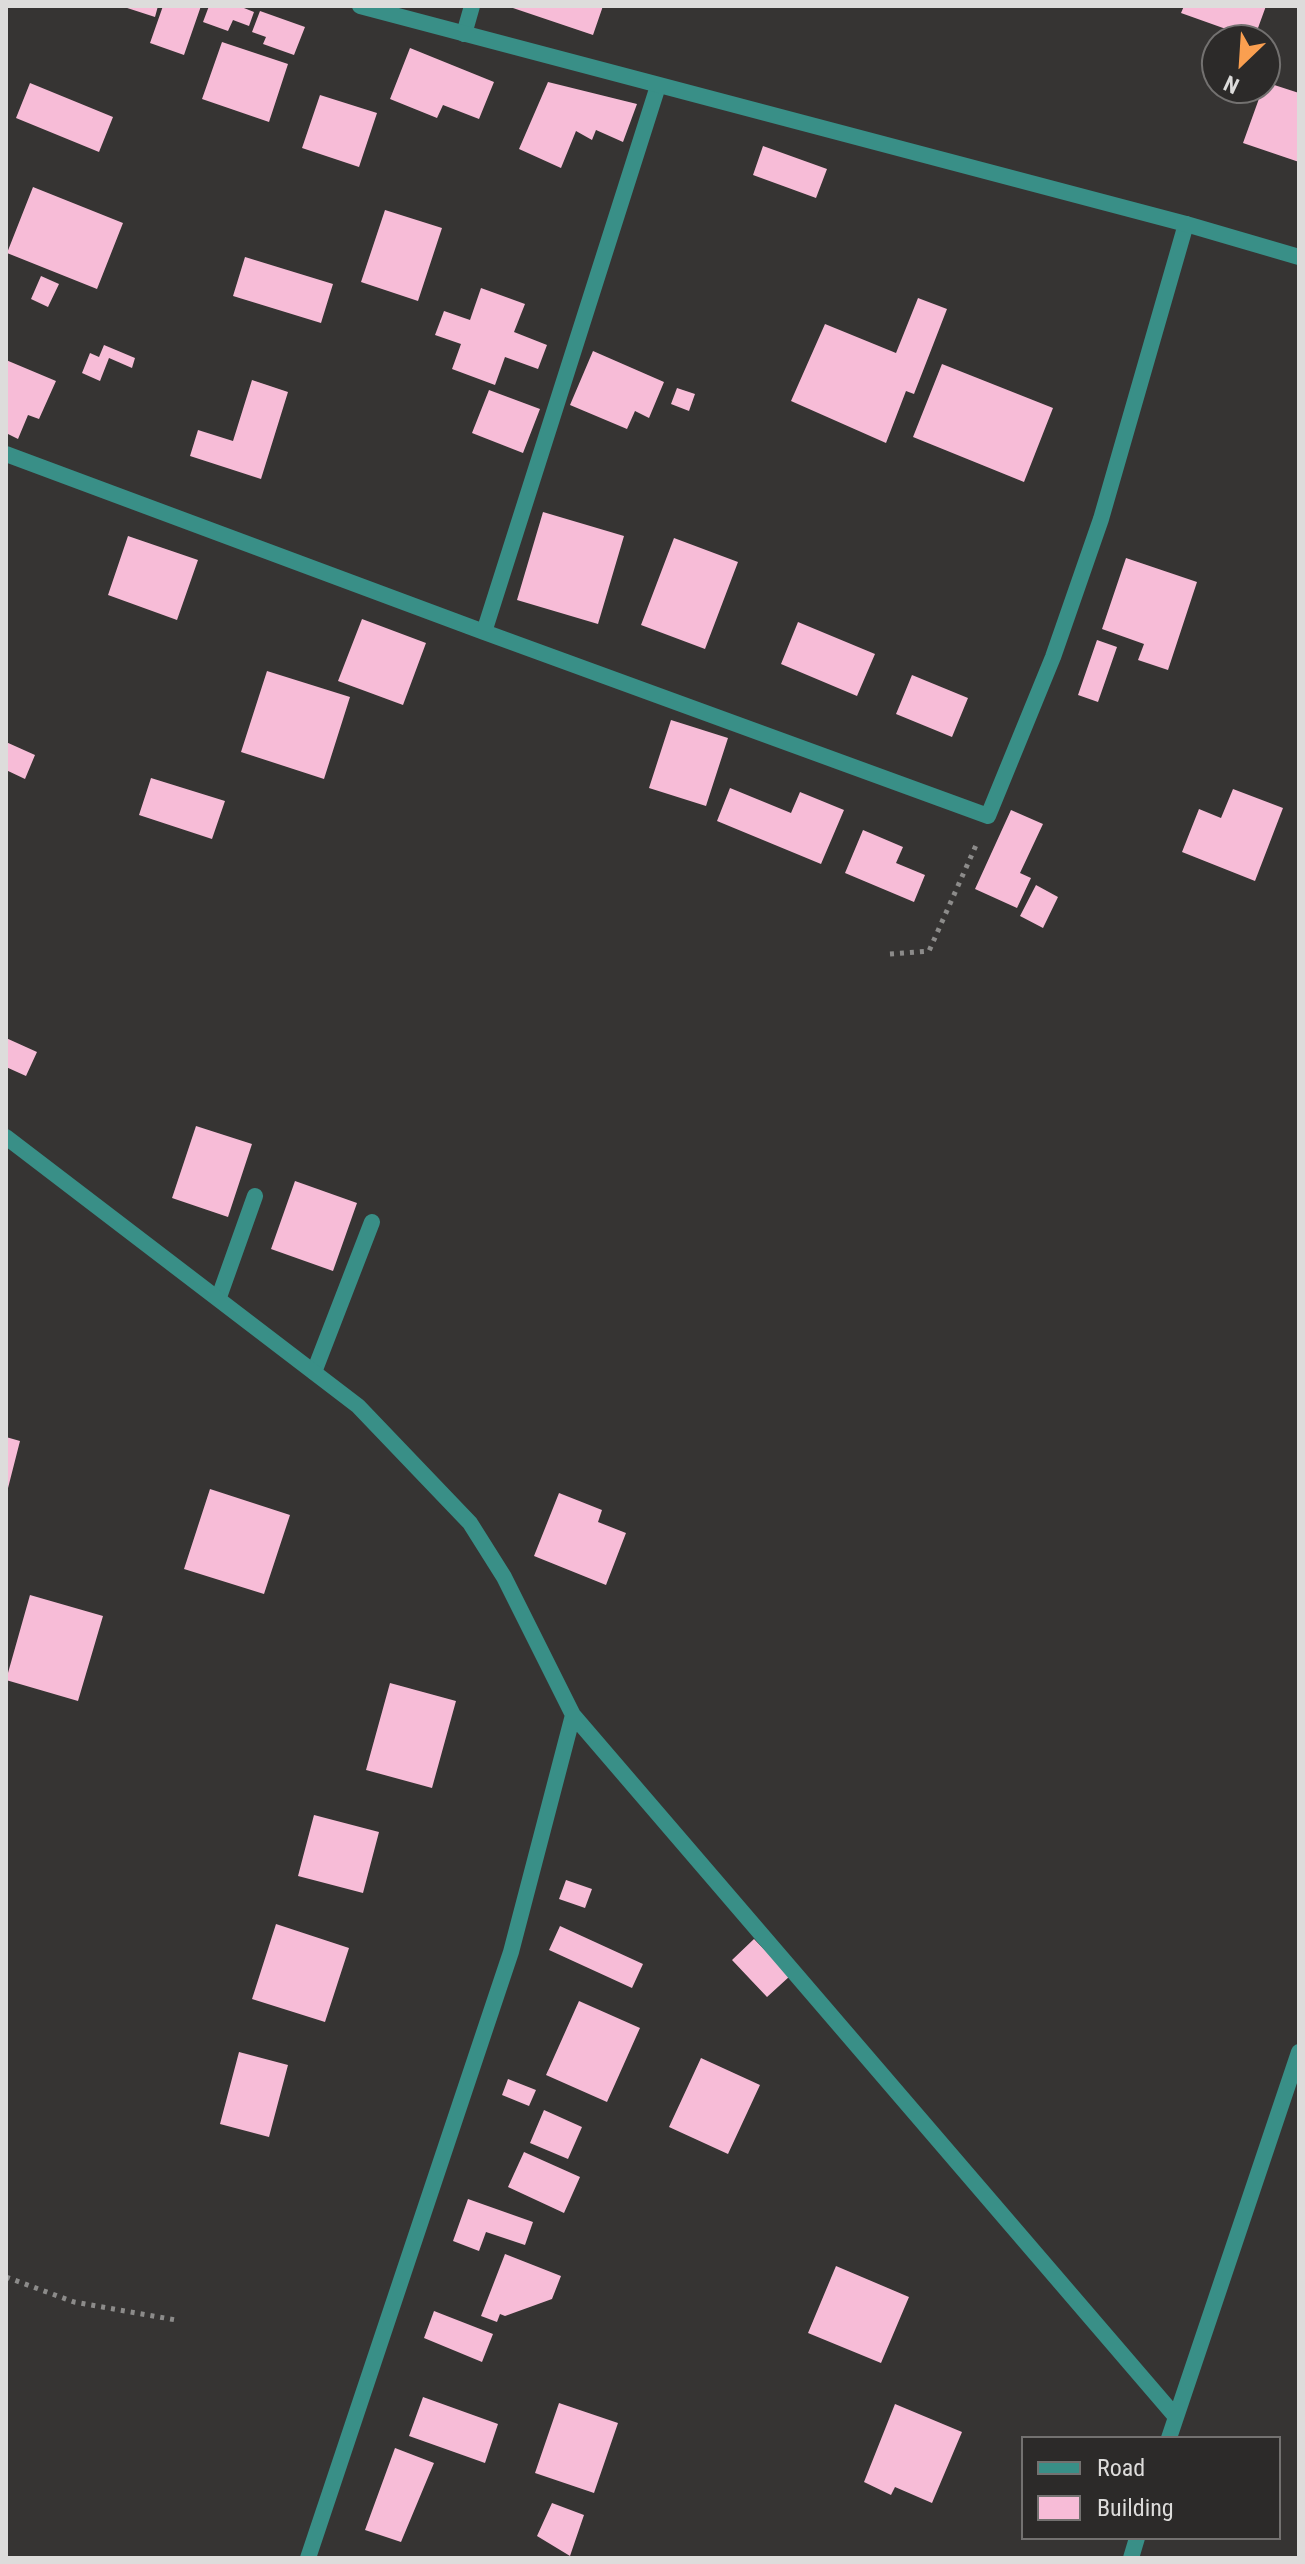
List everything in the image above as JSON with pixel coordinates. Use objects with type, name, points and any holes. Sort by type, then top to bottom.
[{"type":"street","points":[[360,6],[1186,224],[1299,257]]},
{"type":"street","points":[[464,34],[472,6]]},
{"type":"street","points":[[484,632],[658,86]]},
{"type":"street","points":[[6,454],[988,816],[1053,657],[1101,519],[1186,224]]},
{"type":"street","points":[[6,1137],[358,1406],[470,1523],[504,1577],[573,1715],[1176,2417]]},
{"type":"street","points":[[219,1297],[255,1196]]},
{"type":"street","points":[[314,1372],[372,1222]]},
{"type":"street","points":[[308,2558],[511,1952],[573,1715]]},
{"type":"street","points":[[1170,2436],[1299,2052]]},
{"type":"path","points":[[890,954],[929,951],[988,816]]},
{"type":"path","points":[[6,2277],[74,2302],[176,2320]]},
{"type":"building","points":[[121,6],[158,6],[155,17]]},
{"type":"building","points":[[163,6],[201,6],[184,55],[150,43]]},
{"type":"building","points":[[209,6],[239,6],[254,12],[249,26],[233,20],[228,31],[203,22]]},
{"type":"building","points":[[507,6],[603,6],[593,35]]},
{"type":"building","points":[[1184,6],[1266,6],[1259,24],[1212,24],[1181,13]]},
{"type":"building","points":[[260,11],[305,27],[294,55],[263,44],[266,37],[252,32]]},
{"type":"building","points":[[222,42],[288,64],[269,122],[202,99]]},
{"type":"building","points":[[410,48],[494,82],[479,119],[443,105],[437,118],[390,99]]},
{"type":"building","points":[[548,82],[637,104],[623,142],[596,130],[592,140],[576,131],[561,168],[519,149]]},
{"type":"building","points":[[30,83],[113,117],[99,152],[16,118]]},
{"type":"building","points":[[1281,87],[1299,93],[1299,162],[1243,143],[1257,104],[1281,104]]},
{"type":"building","points":[[320,95],[377,113],[359,167],[302,148]]},
{"type":"building","points":[[763,146],[827,169],[816,198],[753,175]]},
{"type":"building","points":[[33,187],[123,223],[97,289],[7,253]]},
{"type":"building","points":[[385,210],[442,228],[418,301],[361,282]]},
{"type":"building","points":[[245,257],[333,284],[321,323],[233,296]]},
{"type":"building","points":[[41,276],[59,284],[48,307],[31,299]]},
{"type":"building","points":[[481,288],[525,304],[514,332],[547,345],[538,369],[505,357],[495,385],[452,369],[461,344],[435,335],[444,311],[470,320]]},
{"type":"building","points":[[918,298],[947,309],[914,394],[906,391],[886,443],[791,401],[825,324],[896,353]]},
{"type":"building","points":[[104,345],[135,358],[132,368],[109,358],[100,381],[82,373],[90,353],[99,357]]},
{"type":"building","points":[[593,351],[664,382],[649,418],[635,411],[627,429],[570,405]]},
{"type":"building","points":[[6,360],[56,381],[39,419],[28,415],[18,439],[6,433]]},
{"type":"building","points":[[942,364],[1053,408],[1024,482],[913,437]]},
{"type":"building","points":[[252,380],[288,392],[261,479],[190,456],[198,430],[233,441]]},
{"type":"building","points":[[677,388],[695,394],[689,411],[671,404]]},
{"type":"building","points":[[489,390],[540,409],[523,453],[472,433]]},
{"type":"building","points":[[543,512],[624,536],[598,624],[517,600]]},
{"type":"building","points":[[128,536],[198,560],[177,620],[108,595]]},
{"type":"building","points":[[674,538],[738,562],[705,649],[641,625]]},
{"type":"building","points":[[1126,558],[1197,582],[1168,670],[1138,660],[1144,644],[1102,629]]},
{"type":"building","points":[[362,619],[426,643],[403,705],[338,681]]},
{"type":"building","points":[[798,622],[875,654],[857,696],[781,664]]},
{"type":"building","points":[[1097,640],[1117,647],[1098,702],[1078,695]]},
{"type":"building","points":[[267,671],[350,697],[324,779],[241,752]]},
{"type":"building","points":[[912,675],[968,698],[952,737],[896,714]]},
{"type":"building","points":[[671,720],[728,738],[706,806],[649,788]]},
{"type":"building","points":[[6,742],[35,755],[25,779],[6,770]]},
{"type":"building","points":[[151,778],[225,801],[212,839],[139,815]]},
{"type":"building","points":[[730,788],[791,813],[800,792],[844,810],[821,864],[717,821]]},
{"type":"building","points":[[1233,789],[1283,808],[1255,881],[1182,852],[1199,809],[1221,818]]},
{"type":"building","points":[[1011,810],[1043,824],[1020,873],[1031,878],[1017,908],[975,889]]},
{"type":"building","points":[[863,830],[903,847],[896,863],[925,875],[914,902],[845,873]]},
{"type":"building","points":[[1036,885],[1058,897],[1043,928],[1020,916]]},
{"type":"building","points":[[6,1038],[37,1052],[26,1076],[6,1067]]},
{"type":"building","points":[[196,1126],[252,1144],[228,1217],[172,1198]]},
{"type":"building","points":[[295,1181],[357,1203],[333,1271],[271,1249]]},
{"type":"building","points":[[6,1437],[20,1441],[7,1492],[6,1492]]},
{"type":"building","points":[[210,1489],[290,1515],[264,1594],[184,1569]]},
{"type":"building","points":[[559,1493],[602,1510],[598,1522],[626,1533],[606,1585],[534,1556]]},
{"type":"building","points":[[30,1595],[103,1616],[78,1701],[6,1680]]},
{"type":"building","points":[[390,1683],[456,1701],[432,1788],[366,1770]]},
{"type":"building","points":[[314,1815],[379,1832],[363,1893],[298,1876]]},
{"type":"building","points":[[566,1880],[592,1889],[585,1908],[559,1899]]},
{"type":"building","points":[[276,1924],[349,1948],[325,2022],[252,1999]]},
{"type":"building","points":[[560,1926],[643,1964],[632,1988],[549,1950]]},
{"type":"building","points":[[754,1939],[790,1976],[767,1997],[732,1960]]},
{"type":"building","points":[[579,2001],[640,2028],[607,2102],[546,2075]]},
{"type":"building","points":[[239,2052],[288,2065],[269,2137],[220,2124]]},
{"type":"building","points":[[701,2058],[760,2085],[728,2154],[669,2127]]},
{"type":"building","points":[[508,2079],[536,2090],[529,2106],[502,2095]]},
{"type":"building","points":[[544,2110],[582,2127],[568,2159],[530,2143]]},
{"type":"building","points":[[524,2152],[580,2177],[564,2213],[508,2187]]},
{"type":"building","points":[[468,2199],[533,2222],[525,2245],[486,2232],[479,2251],[453,2241]]},
{"type":"building","points":[[505,2254],[561,2276],[552,2299],[505,2316],[500,2314],[497,2322],[481,2316]]},
{"type":"building","points":[[836,2266],[909,2297],[881,2363],[808,2333]]},
{"type":"building","points":[[434,2311],[493,2334],[482,2362],[424,2338]]},
{"type":"building","points":[[423,2397],[498,2424],[485,2463],[409,2436]]},
{"type":"building","points":[[559,2403],[618,2423],[594,2493],[535,2473]]},
{"type":"building","points":[[895,2404],[962,2432],[932,2503],[895,2487],[891,2495],[864,2482]]},
{"type":"building","points":[[395,2448],[434,2463],[401,2542],[365,2530]]},
{"type":"building","points":[[552,2503],[584,2515],[570,2556],[537,2536]]}]
